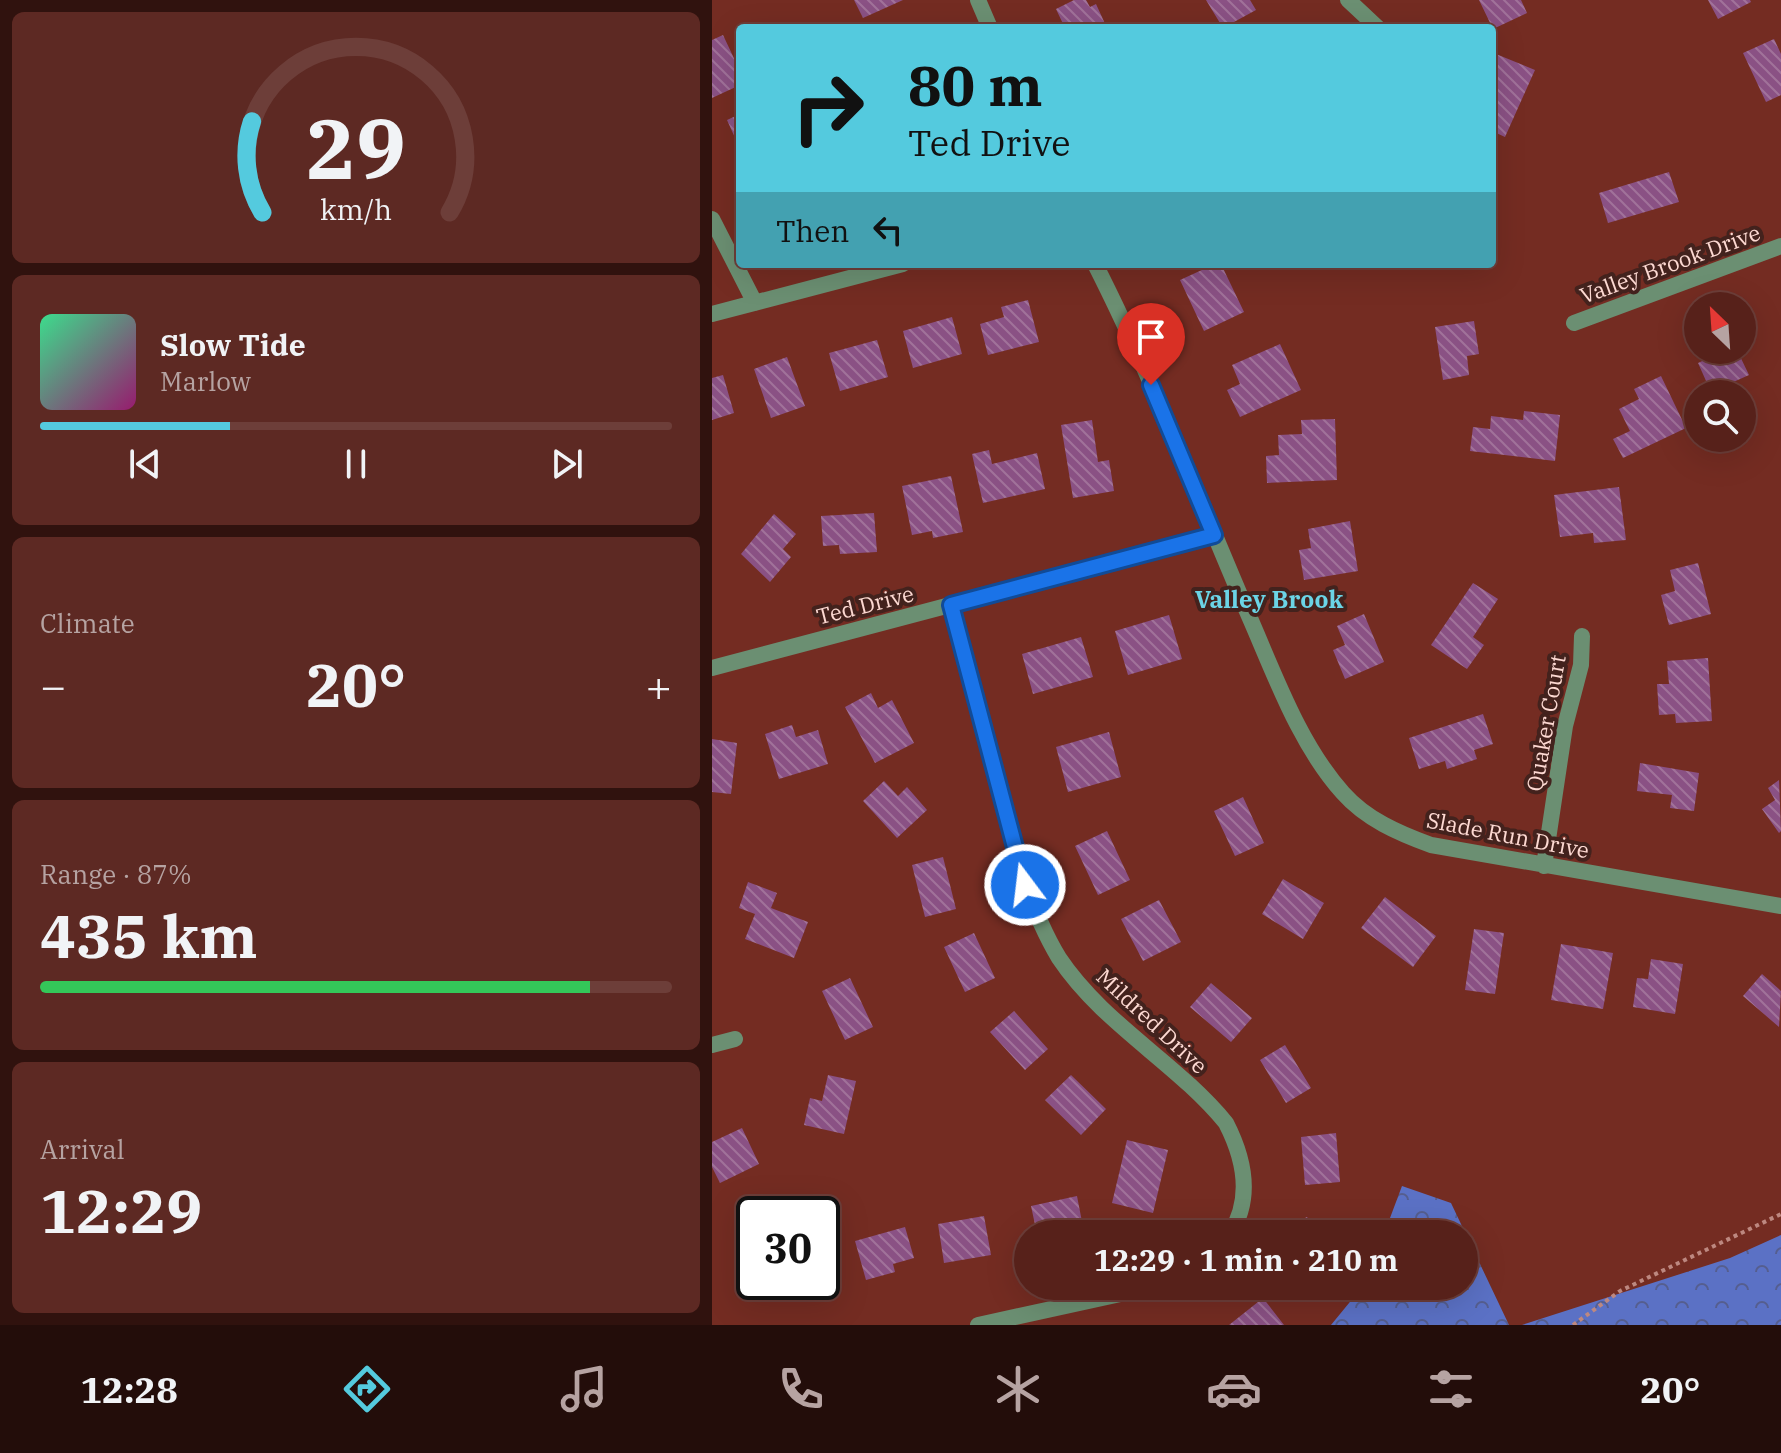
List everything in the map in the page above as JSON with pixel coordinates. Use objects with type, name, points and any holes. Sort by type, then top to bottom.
[{"type":"street","points":[[978,0],[988,24]]},
{"type":"street","points":[[1348,0],[1374,24]]},
{"type":"street","points":[[712,219],[736,266]]},
{"type":"street","name":"Valley Brook Drive","points":[[1574,323],[1781,246]]},
{"type":"street","points":[[737,268],[755,303]]},
{"type":"street","points":[[712,314],[888,268]]},
{"type":"street","name":"Slade Run Drive","points":[[1097,268],[1127,329],[1283,694],[1319,762],[1343,793],[1368,816],[1402,835],[1455,850],[1781,906]]},
{"type":"street","name":"Ted Drive","points":[[712,668],[1214,535]]},
{"type":"street","name":"Mildred Drive","points":[[951,605],[1025,885],[1040,923],[1060,958],[1089,995],[1226,1123],[1239,1148],[1244,1175],[1243,1201],[1236,1220]]},
{"type":"street","name":"Quaker Court","points":[[1544,866],[1565,726],[1581,665],[1582,636]]},
{"type":"street","points":[[712,1045],[735,1039]]},
{"type":"street","points":[[978,1325],[1093,1300]]},
{"type":"path","points":[[1573,1325],[1620,1291],[1781,1214]]},
{"type":"green space","points":[[1402,1186],[1451,1203],[1459,1220],[1389,1220]]},
{"type":"green space","points":[[1781,1235],[1781,1325],[1522,1325],[1730,1258]]},
{"type":"green space","points":[[1478,1260],[1509,1325],[1331,1325],[1352,1300],[1478,1300]]},
{"type":"building","points":[[854,0],[903,0],[863,18]]},
{"type":"building","points":[[1074,0],[1086,0],[1090,7],[1096,4],[1105,24],[1063,24],[1056,9]]},
{"type":"building","points":[[1206,0],[1250,0],[1256,10],[1230,24],[1221,24]]},
{"type":"building","points":[[1479,0],[1521,0],[1527,13],[1496,28],[1496,24],[1491,24]]},
{"type":"building","points":[[1708,0],[1750,0],[1751,2],[1718,19]]},
{"type":"building","points":[[723,35],[736,63],[736,87],[712,98],[712,40]]},
{"type":"building","points":[[1774,39],[1781,54],[1781,95],[1766,102],[1743,53]]},
{"type":"building","points":[[1496,54],[1535,70],[1505,137],[1496,133]]},
{"type":"building","points":[[736,116],[736,140],[727,120]]},
{"type":"building","points":[[1669,172],[1679,202],[1608,223],[1599,193]]},
{"type":"building","points":[[1206,268],[1223,268],[1244,312],[1204,331],[1180,280]]},
{"type":"building","points":[[1028,300],[1039,342],[988,355],[980,324],[1004,317],[1001,307]]},
{"type":"building","points":[[952,317],[962,354],[913,368],[903,331]]},
{"type":"building","points":[[1474,321],[1479,354],[1467,356],[1469,375],[1443,380],[1435,327]]},
{"type":"building","points":[[877,340],[888,377],[840,391],[829,353]]},
{"type":"building","points":[[1280,344],[1301,390],[1240,417],[1227,390],[1240,384],[1232,365]]},
{"type":"building","points":[[787,357],[805,406],[771,418],[754,369]]},
{"type":"building","points":[[1698,364],[1744,364],[1749,375],[1738,380],[1706,380]]},
{"type":"building","points":[[723,375],[734,413],[712,420],[712,378]]},
{"type":"building","points":[[1661,376],[1684,429],[1623,458],[1613,439],[1630,431],[1619,409],[1639,399],[1634,389]]},
{"type":"building","points":[[1524,411],[1560,415],[1555,461],[1470,451],[1473,427],[1490,429],[1491,416],[1523,420]]},
{"type":"building","points":[[1335,419],[1337,480],[1267,483],[1266,456],[1279,455],[1278,435],[1302,434],[1301,420]]},
{"type":"building","points":[[1092,420],[1098,462],[1109,460],[1114,491],[1073,498],[1061,425]]},
{"type":"building","points":[[989,450],[992,464],[1037,453],[1045,489],[983,503],[972,454]]},
{"type":"building","points":[[951,476],[963,532],[933,538],[932,531],[912,535],[902,486]]},
{"type":"building","points":[[1619,487],[1626,540],[1594,543],[1593,533],[1560,537],[1554,495]]},
{"type":"building","points":[[874,513],[877,552],[840,554],[839,545],[823,546],[821,516]]},
{"type":"building","points":[[774,514],[796,534],[783,549],[791,557],[770,582],[741,554]]},
{"type":"building","points":[[1350,521],[1358,571],[1304,580],[1299,550],[1311,548],[1308,529]]},
{"type":"building","points":[[1698,563],[1711,614],[1669,625],[1661,595],[1675,591],[1670,570]]},
{"type":"building","points":[[1473,583],[1498,599],[1473,637],[1484,645],[1467,669],[1431,645]]},
{"type":"building","points":[[1364,614],[1384,662],[1345,679],[1333,650],[1345,645],[1337,626]]},
{"type":"building","points":[[1169,615],[1182,659],[1128,675],[1115,631]]},
{"type":"building","points":[[1081,637],[1093,677],[1033,694],[1022,654]]},
{"type":"building","points":[[1708,658],[1712,721],[1676,723],[1675,714],[1659,715],[1657,684],[1669,684],[1667,661]]},
{"type":"building","points":[[871,693],[878,708],[892,700],[914,743],[875,763],[845,707]]},
{"type":"building","points":[[1483,714],[1493,744],[1474,750],[1477,759],[1447,769],[1445,761],[1419,769],[1409,738]]},
{"type":"building","points":[[792,725],[796,737],[818,730],[828,764],[779,779],[765,734]]},
{"type":"building","points":[[1109,732],[1121,777],[1068,792],[1056,747]]},
{"type":"building","points":[[712,739],[737,743],[731,794],[712,792]]},
{"type":"building","points":[[1640,763],[1699,773],[1694,811],[1670,808],[1672,795],[1637,791]]},
{"type":"building","points":[[1779,780],[1779,833],[1762,809],[1775,800],[1768,788]]},
{"type":"building","points":[[884,781],[898,796],[907,787],[927,810],[897,838],[863,801]]},
{"type":"building","points":[[1243,797],[1264,843],[1235,856],[1214,811]]},
{"type":"building","points":[[1107,831],[1130,880],[1098,895],[1075,846]]},
{"type":"building","points":[[943,857],[956,909],[925,917],[912,865]]},
{"type":"building","points":[[1283,879],[1324,903],[1303,939],[1262,914]]},
{"type":"building","points":[[748,882],[777,893],[771,908],[808,922],[794,958],[745,939],[755,914],[739,908]]},
{"type":"building","points":[[1385,897],[1436,936],[1413,967],[1361,928]]},
{"type":"building","points":[[1159,900],[1181,942],[1143,961],[1121,919]]},
{"type":"building","points":[[1474,929],[1504,933],[1495,994],[1465,990]]},
{"type":"building","points":[[974,933],[995,978],[965,992],[944,947]]},
{"type":"building","points":[[1561,944],[1613,953],[1603,1009],[1551,1000]]},
{"type":"building","points":[[1651,959],[1683,964],[1675,1014],[1633,1007],[1637,978],[1648,979]]},
{"type":"building","points":[[1762,974],[1781,991],[1779,1027],[1743,996]]},
{"type":"building","points":[[850,978],[873,1027],[845,1040],[822,991]]},
{"type":"building","points":[[1211,983],[1252,1018],[1231,1042],[1190,1007]]},
{"type":"building","points":[[1014,1011],[1048,1049],[1025,1070],[990,1032]]},
{"type":"building","points":[[1285,1045],[1311,1088],[1286,1103],[1260,1060]]},
{"type":"building","points":[[828,1075],[856,1081],[844,1134],[804,1125],[810,1098],[822,1101]]},
{"type":"building","points":[[1071,1075],[1106,1109],[1081,1135],[1045,1100]]},
{"type":"building","points":[[742,1128],[759,1164],[720,1183],[712,1167],[712,1142]]},
{"type":"building","points":[[1336,1133],[1340,1182],[1305,1185],[1301,1137]]},
{"type":"building","points":[[1127,1140],[1168,1150],[1153,1213],[1112,1203]]},
{"type":"building","points":[[1077,1196],[1082,1220],[1034,1220],[1031,1206]]},
{"type":"building","points":[[984,1216],[991,1255],[944,1263],[938,1224]]},
{"type":"building","points":[[905,1227],[914,1258],[893,1264],[895,1272],[866,1280],[855,1241]]},
{"type":"building","points":[[1265,1300],[1284,1325],[1229,1325]]},
{"type":"district","name":"Valley Brook","points":[[1269,600]]},
{"type":"route","points":[[1025,885],[951,605],[1214,535],[1151,385]]}]
